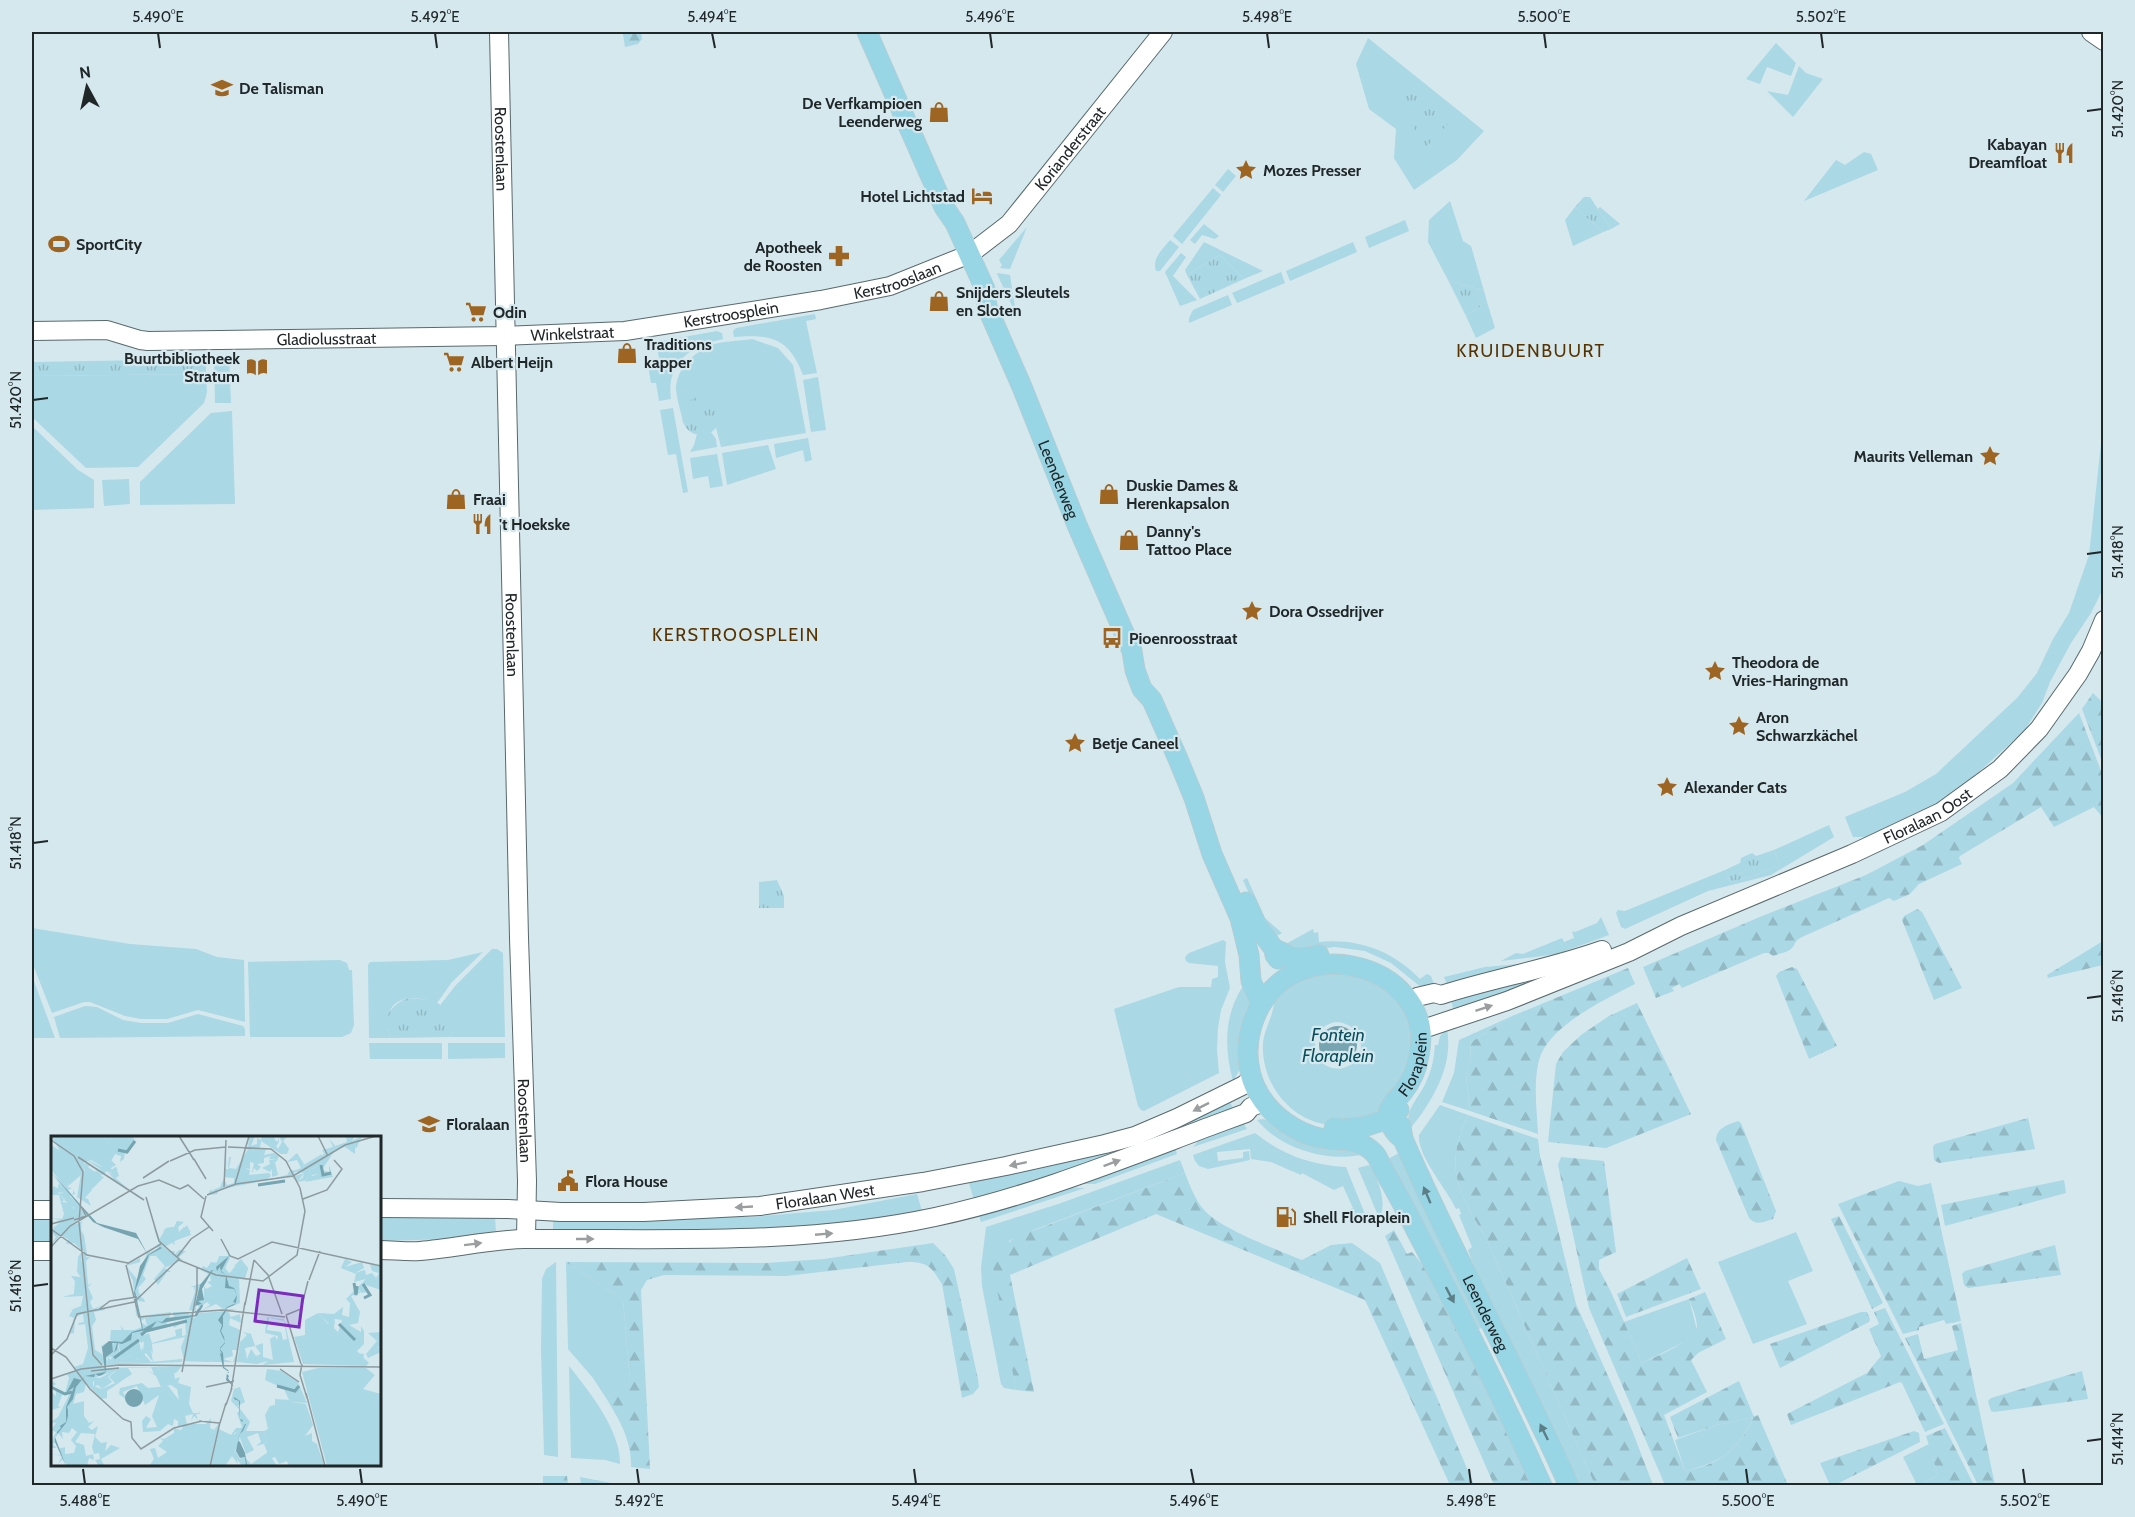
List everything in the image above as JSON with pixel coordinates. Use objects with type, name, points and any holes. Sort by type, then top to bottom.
[{"type":"main road","name":"Roostenlaan","points":[[499,32],[526,1239]]},
{"type":"main road","name":"Korianderstraat","points":[[964,256],[1010,224],[1163,32]]},
{"type":"main road","points":[[2091,32],[2103,41]]},
{"type":"main road","name":"Leenderweg","points":[[866,36],[947,214],[955,222],[964,256],[986,289],[987,307],[1132,651],[1135,670],[1142,689],[1152,700],[1194,798],[1212,854],[1242,926],[1251,981],[1263,999]]},
{"type":"main road","name":"Kerstrooslaan","points":[[821,300],[890,286],[964,256]]},
{"type":"main road","name":"Kerstroosplein","points":[[640,329],[821,300]]},
{"type":"main road","name":"Winkelstraat","points":[[504,336],[640,329]]},
{"type":"main road","name":"Gladiolusstraat","points":[[32,331],[107,330],[148,341],[504,336]]},
{"type":"main road","name":"Floralaan Oost","points":[[1429,1027],[1507,1001],[1629,951],[1681,926],[1917,824],[1963,798],[2000,769],[2039,729],[2078,674],[2091,651],[2103,620]]},
{"type":"main road","name":"Leenderweg","points":[[1194,798],[1210,818],[1254,919],[1274,949],[1281,950],[1296,965]]},
{"type":"main road","name":"Floralaan Oost","points":[[1416,1002],[1436,1000],[1441,994],[1561,964],[1681,926]]},
{"type":"main road","name":"Floraplein","points":[[1331,954],[1362,956],[1398,975],[1429,1027],[1430,1045],[1423,1075],[1413,1093],[1393,1115],[1358,1133],[1319,1137],[1303,1132],[1292,1126],[1270,1103],[1252,1078],[1248,1042],[1253,1021],[1263,999],[1296,965],[1331,954]]},
{"type":"main road","name":"Floraplein","points":[[1263,999],[1268,1008],[1258,1039],[1257,1060],[1270,1103]]},
{"type":"main road","name":"Floraplein","points":[[1393,1115],[1391,1105],[1404,1091],[1413,1076],[1419,1055],[1416,1002]]},
{"type":"main road","name":"Floralaan West","points":[[381,1208],[644,1212],[760,1206],[923,1182],[1006,1166],[1135,1136],[1244,1085],[1252,1078]]},
{"type":"main road","name":"Floralaan West","points":[[381,1250],[420,1251],[507,1239],[765,1238],[881,1227],[1010,1199],[1246,1113],[1251,1107],[1270,1103]]},
{"type":"main road","name":"Leenderweg","points":[[1393,1115],[1403,1131],[1403,1140],[1436,1214],[1569,1485]]},
{"type":"main road","name":"Leenderweg","points":[[1358,1133],[1373,1140],[1374,1154],[1400,1197],[1486,1363],[1542,1485]]},
{"type":"main road","points":[[32,1210],[51,1210]]},
{"type":"main road","points":[[32,1251],[51,1251]]},
{"type":"green space","points":[[624,32],[641,32],[642,39],[638,44],[625,47]]},
{"type":"green space","points":[[1368,38],[1484,131],[1457,160],[1414,190],[1394,158],[1396,129],[1369,109],[1356,64]]},
{"type":"green space","points":[[1776,43],[1796,63],[1791,76],[1767,67],[1760,84],[1746,79]]},
{"type":"green space","points":[[1799,66],[1806,73],[1823,79],[1793,117],[1767,91],[1788,95]]},
{"type":"green space","points":[[1416,83],[1454,118],[1426,147],[1395,98]]},
{"type":"green space","points":[[1864,152],[1871,154],[1878,170],[1804,201],[1836,160],[1845,165]]},
{"type":"green space","points":[[1228,169],[1236,176],[1223,192],[1215,185]]},
{"type":"green space","points":[[1213,188],[1221,195],[1182,244],[1173,236]]},
{"type":"green space","points":[[1584,197],[1590,197],[1611,229],[1603,232],[1575,207]]},
{"type":"green space","points":[[1450,201],[1463,241],[1471,246],[1484,291],[1448,280],[1428,242],[1429,220]]},
{"type":"green space","points":[[1575,207],[1603,232],[1573,246],[1565,220]]},
{"type":"green space","points":[[1600,207],[1620,224],[1611,229],[1598,209]]},
{"type":"green space","points":[[1405,220],[1409,231],[1369,248],[1365,237]]},
{"type":"green space","points":[[1204,224],[1219,236],[1215,239],[1202,235],[1195,244],[1190,240]]},
{"type":"green space","points":[[1027,227],[1010,269],[1000,268],[1002,265],[999,260]]},
{"type":"green space","points":[[1170,240],[1179,247],[1160,271],[1156,271],[1155,262]]},
{"type":"green space","points":[[1204,242],[1263,271],[1244,279],[1220,255],[1187,275],[1185,270]]},
{"type":"green space","points":[[1353,242],[1357,252],[1290,281],[1286,271]]},
{"type":"green space","points":[[1181,253],[1186,257],[1173,276],[1197,300],[1180,306],[1165,272]]},
{"type":"green space","points":[[1220,255],[1244,279],[1200,299],[1187,275]]},
{"type":"green space","points":[[1281,272],[1285,283],[1237,303],[1232,293]]},
{"type":"green space","points":[[997,274],[1010,275],[1016,314]]},
{"type":"green space","points":[[1448,280],[1484,291],[1487,302],[1466,316]]},
{"type":"green space","points":[[1228,295],[1232,305],[1189,323],[1193,310]]},
{"type":"green space","points":[[1487,302],[1495,328],[1476,338],[1466,316]]},
{"type":"green space","points":[[815,314],[816,319],[806,321],[817,373],[803,375],[792,353],[777,341],[758,336],[734,337],[733,331],[736,328]]},
{"type":"green space","points":[[717,331],[722,333],[723,339],[701,346],[683,357],[673,375],[670,386],[671,399],[659,401],[656,383],[651,383],[648,366],[660,364],[656,342]]},
{"type":"green space","points":[[752,339],[778,348],[793,365],[806,433],[721,447],[716,428],[719,422],[683,412],[682,418],[676,393],[679,376],[691,358],[703,349],[719,343]]},
{"type":"green space","points":[[229,355],[231,403],[215,403],[214,356]]},
{"type":"green space","points":[[206,359],[206,374],[32,376],[32,362]]},
{"type":"green space","points":[[206,374],[207,392],[204,403],[138,467],[86,468],[32,417],[32,376]]},
{"type":"green space","points":[[818,377],[826,430],[811,432],[803,380]]},
{"type":"green space","points":[[701,397],[714,403],[720,416],[714,429],[701,435],[688,429],[682,416],[688,403]]},
{"type":"green space","points":[[673,408],[688,492],[683,493],[676,454],[668,455],[660,410]]},
{"type":"green space","points":[[232,411],[235,504],[140,505],[140,482],[211,413]]},
{"type":"green space","points":[[2103,425],[2104,576],[2101,593],[2050,682],[2042,703],[2024,731],[1939,808],[1870,837],[1853,837],[1845,817],[1905,792],[1936,774],[2017,698],[2037,673],[2053,639],[2069,613],[2089,555]]},
{"type":"green space","points":[[32,426],[78,470],[94,480],[94,508],[32,510]]},
{"type":"green space","points":[[711,432],[716,439],[717,447],[690,452],[697,434]]},
{"type":"green space","points":[[808,438],[812,460],[805,462],[803,450],[776,458],[774,444]]},
{"type":"green space","points":[[768,445],[776,469],[727,485],[722,453]]},
{"type":"green space","points":[[717,454],[723,486],[710,488],[708,476],[693,479],[690,458]]},
{"type":"green space","points":[[129,479],[130,504],[104,506],[102,480]]},
{"type":"green space","points":[[2093,693],[2103,703],[2103,764],[2082,709]]},
{"type":"green space","points":[[2079,713],[2103,776],[2103,818],[2094,807],[2054,827],[2041,807],[1960,856],[1962,864],[1919,884],[1910,894],[1894,901],[1889,898],[1802,937],[1786,952],[1773,956],[1764,953],[1682,988],[1679,984],[1672,988],[1674,991],[1656,998],[1643,967],[1866,875],[1923,845],[2013,783]]},
{"type":"green space","points":[[1829,825],[1834,837],[1771,875],[1708,891],[1625,929],[1621,927],[1616,913],[1618,910],[1625,911],[1725,870],[1730,882],[1753,876],[1780,865],[1774,850]]},
{"type":"green space","points":[[1774,850],[1780,865],[1730,882],[1725,870],[1740,863],[1741,858],[1752,853],[1756,856]]},
{"type":"green space","points":[[1247,878],[1265,918],[1282,933],[1275,937],[1257,912],[1243,880]]},
{"type":"green space","points":[[777,880],[784,896],[784,908],[759,908],[759,882]]},
{"type":"green space","points":[[1917,909],[1922,912],[1962,988],[1934,1000],[1902,920],[1904,916]]},
{"type":"green space","points":[[1601,917],[1609,935],[1557,954],[1501,961],[1516,953],[1523,954],[1562,938],[1564,942],[1574,938],[1572,931],[1575,932],[1597,923]]},
{"type":"green space","points":[[32,928],[130,944],[196,949],[217,957],[244,960],[245,1022],[198,1010],[167,1019],[141,1019],[125,1016],[90,1002],[52,1013],[32,962]]},
{"type":"green space","points":[[1313,929],[1314,933],[1318,932],[1319,942],[1347,942],[1374,948],[1410,969],[1420,979],[1427,974],[1431,976],[1435,987],[1421,987],[1391,963],[1365,951],[1335,947],[1301,951],[1284,945]]},
{"type":"green space","points":[[1223,940],[1226,942],[1225,962],[1230,988],[1221,1010],[1218,1028],[1219,1073],[1144,1111],[1141,1110],[1138,1106],[1114,1009],[1179,987],[1211,987],[1212,979],[1218,977],[1218,966],[1189,963],[1185,957],[1189,953]]},
{"type":"green space","points":[[2103,941],[2103,965],[2048,978],[2047,975]]},
{"type":"green space","points":[[492,949],[503,953],[505,1037],[450,1037],[454,1032],[441,1004],[456,985]]},
{"type":"green space","points":[[1618,949],[1454,1012],[1451,1000]]},
{"type":"green space","points":[[483,952],[452,982],[437,1003],[412,998],[395,1004],[390,1011],[387,1029],[391,1038],[369,1038],[368,965],[370,962],[448,960]]},
{"type":"green space","points":[[340,960],[347,963],[349,970],[352,970],[354,1025],[351,1033],[342,1037],[250,1037],[248,962]]},
{"type":"green space","points":[[1541,962],[1447,984],[1444,977],[1485,967]]},
{"type":"green space","points":[[1792,967],[1797,969],[1837,1046],[1809,1059],[1776,976],[1779,972]]},
{"type":"green space","points":[[1628,968],[1635,984],[1580,1015],[1554,1036],[1545,1048],[1539,1060],[1536,1078],[1538,1134],[1470,1111],[1466,1075],[1471,1059],[1470,1043],[1510,1017]]},
{"type":"green space","points":[[1304,973],[1374,977],[1408,1011],[1413,1058],[1383,1111],[1350,1123],[1323,1124],[1308,1119],[1284,1101],[1268,1075],[1264,1060],[1263,1044],[1274,996]],"holes":[[[1335,1022],[1353,1028],[1358,1035],[1361,1051],[1352,1064],[1343,1068],[1332,1068],[1318,1058],[1315,1041],[1318,1033],[1325,1026]]]},
{"type":"green space","points":[[32,976],[55,1038],[32,1038]]},
{"type":"green space","points":[[1243,986],[1251,1006],[1240,1069],[1233,1081],[1227,1044],[1229,1020]]},
{"type":"green space","points":[[406,999],[433,1001],[444,1007],[454,1017],[454,1032],[450,1037],[391,1038],[387,1025],[388,1014]]},
{"type":"green space","points":[[1637,1003],[1691,1114],[1606,1148],[1548,1142],[1556,1064],[1563,1052],[1581,1035],[1609,1016]]},
{"type":"green space","points":[[85,1006],[97,1007],[123,1020],[141,1023],[168,1023],[198,1014],[243,1026],[245,1036],[60,1038],[54,1017]]},
{"type":"green space","points":[[1510,1017],[1470,1043],[1471,1059],[1466,1075],[1470,1111],[1442,1102],[1454,1073],[1459,1040]]},
{"type":"green space","points":[[1447,1029],[1448,1043],[1444,1070],[1433,1095],[1410,1129],[1408,1122],[1410,1110],[1430,1073],[1435,1045],[1438,1045],[1440,1036]]},
{"type":"green space","points":[[369,1043],[442,1043],[442,1059],[370,1059]]},
{"type":"green space","points":[[448,1043],[505,1043],[505,1058],[448,1059]]},
{"type":"green space","points":[[1228,1098],[1233,1108],[1079,1167],[974,1200],[968,1180]]},
{"type":"green space","points":[[1440,1105],[1468,1115],[1461,1133],[1455,1164],[1461,1191],[1485,1236],[1595,1485],[1578,1485],[1479,1281],[1468,1250],[1472,1247],[1459,1215],[1461,1214],[1459,1208],[1456,1209],[1423,1153],[1419,1135]]},
{"type":"green space","points":[[1468,1115],[1538,1139],[1540,1156],[1576,1304],[1632,1430],[1653,1485],[1595,1485],[1485,1236],[1461,1191],[1455,1164],[1461,1133]]},
{"type":"green space","points":[[2028,1118],[2035,1149],[1939,1163],[1934,1160],[1933,1147],[1935,1144]]},
{"type":"green space","points":[[1263,1119],[1348,1147],[1361,1155],[1347,1157],[1304,1151],[1267,1130],[1257,1120]]},
{"type":"green space","points":[[1738,1121],[1741,1123],[1776,1211],[1773,1219],[1757,1223],[1749,1218],[1716,1140],[1721,1129]]},
{"type":"green space","points":[[1243,1123],[1247,1129],[1193,1147],[1200,1139]]},
{"type":"green space","points":[[1255,1133],[1298,1158],[1346,1167],[1369,1224],[1361,1225],[1344,1212],[1353,1208],[1343,1186],[1334,1190],[1302,1173],[1301,1175],[1271,1162],[1251,1159],[1250,1149],[1217,1152],[1218,1161],[1243,1158],[1243,1152],[1249,1151],[1250,1160],[1208,1169],[1199,1166],[1195,1161],[1193,1155]]},
{"type":"green space","points":[[1175,1148],[1177,1154],[1095,1184],[1075,1184]]},
{"type":"green space","points":[[1399,1153],[1485,1326],[1478,1330],[1388,1159]]},
{"type":"green space","points":[[1561,1157],[1604,1161],[1616,1252],[1599,1260],[1599,1269],[1642,1363],[1674,1348],[1695,1332],[1696,1320],[1689,1299],[1705,1292],[1726,1339],[1698,1353],[1691,1360],[1707,1392],[1664,1415],[1685,1471],[1709,1464],[1727,1454],[1735,1447],[1754,1417],[1758,1415],[1788,1485],[1665,1485],[1589,1308],[1558,1165]]},
{"type":"green space","points":[[1180,1160],[1185,1173],[1009,1241],[1009,1347],[1016,1390],[1004,1388],[1001,1384],[982,1286],[981,1268],[986,1227]]},
{"type":"green space","points":[[1369,1165],[1381,1191],[1382,1212],[1379,1218],[1358,1168]]},
{"type":"green space","points":[[1185,1173],[1196,1198],[1205,1211],[1224,1225],[1250,1238],[1302,1260],[1331,1245],[1352,1243],[1380,1263],[1474,1485],[1450,1485],[1365,1300],[1156,1214],[1010,1275],[1034,1392],[1016,1390],[993,1267],[1004,1247],[1014,1238],[1027,1232]]},
{"type":"green space","points":[[2064,1180],[2066,1193],[1945,1226],[1941,1205]]},
{"type":"green space","points":[[1899,1181],[1918,1186],[1931,1183],[1961,1321],[1946,1324],[1944,1320],[1903,1334],[1838,1204]]},
{"type":"green space","points":[[1062,1187],[1085,1188],[981,1222],[978,1212]]},
{"type":"green space","points":[[917,1194],[922,1211],[830,1224],[738,1230],[553,1233],[553,1216],[751,1217],[833,1210]]},
{"type":"green space","points":[[495,1216],[496,1234],[448,1239],[381,1241],[381,1217]]},
{"type":"green space","points":[[1839,1216],[1883,1303],[1872,1309],[1831,1219]]},
{"type":"green space","points":[[32,1218],[51,1218],[51,1241],[32,1241]]},
{"type":"green space","points":[[1394,1230],[1407,1254],[1412,1252],[1433,1277],[1496,1403],[1531,1485],[1494,1485],[1385,1236]]},
{"type":"green space","points":[[1796,1232],[1813,1271],[1788,1281],[1807,1324],[1753,1344],[1718,1262]]},
{"type":"green space","points":[[933,1243],[954,1269],[978,1379],[979,1387],[973,1394],[962,1398],[942,1284],[925,1264],[907,1262],[786,1276],[664,1275],[647,1280],[641,1290],[650,1469],[631,1467],[627,1439],[606,1398],[624,1387],[630,1380],[623,1300],[566,1262],[766,1263],[824,1259]]},
{"type":"green space","points":[[2055,1245],[2061,1275],[1968,1288],[1964,1285],[1962,1274],[1965,1271]]},
{"type":"green space","points":[[1687,1258],[1701,1289],[1626,1317],[1617,1294]]},
{"type":"green space","points":[[556,1262],[558,1457],[544,1455],[541,1350],[542,1279],[546,1269]]},
{"type":"green space","points":[[566,1262],[623,1300],[630,1380],[625,1387],[606,1398],[593,1378],[568,1349]]},
{"type":"green space","points":[[1689,1299],[1697,1330],[1692,1338],[1642,1363],[1624,1322]]},
{"type":"green space","points":[[1885,1308],[1944,1424],[1925,1432],[1900,1382],[1791,1425],[1787,1414],[1867,1373],[1881,1356],[1869,1329],[1879,1324],[1874,1312]]},
{"type":"green space","points":[[1861,1312],[1867,1312],[1869,1322],[1780,1368],[1770,1344]]},
{"type":"green space","points":[[1961,1323],[1995,1485],[1978,1485],[1905,1338],[1918,1334],[1924,1359],[1958,1350],[1952,1326]]},
{"type":"green space","points":[[569,1366],[610,1425],[619,1451],[620,1464],[605,1460],[571,1458]]},
{"type":"green space","points":[[2082,1371],[2088,1399],[1991,1411],[1988,1401],[1991,1398]]},
{"type":"green space","points":[[1739,1381],[1754,1417],[1717,1425],[1678,1438],[1670,1417]]},
{"type":"green space","points":[[1754,1417],[1735,1447],[1719,1459],[1685,1471],[1675,1440],[1717,1425]]},
{"type":"green space","points":[[1945,1428],[1974,1485],[1921,1485],[1938,1475],[1926,1436]]},
{"type":"green space","points":[[1914,1431],[1919,1433],[1920,1442],[1835,1485],[1830,1485],[1820,1463]]},
{"type":"green space","points":[[1929,1444],[1938,1475],[1917,1485],[1903,1457]]},
{"type":"green space","points":[[543,1476],[567,1476],[568,1485],[543,1485]]},
{"type":"green space","points":[[580,1477],[621,1485],[581,1485]]},
{"type":"water","name":"Fontein Floraplein","points":[[1338,1026],[1351,1032],[1357,1045],[1351,1058],[1338,1064],[1325,1058],[1319,1045],[1325,1032]]},
{"type":"place","name":"De Talisman","points":[[222,88]]},
{"type":"place","name":"De Verfkampioen Leenderweg","points":[[939,112]]},
{"type":"place","name":"Kabayan Dreamfloat","points":[[2064,153]]},
{"type":"place","name":"Mozes Presser","points":[[1246,170]]},
{"type":"place","name":"Hotel Lichtstad","points":[[982,196]]},
{"type":"place","name":"SportCity","points":[[59,244]]},
{"type":"place","name":"Apotheek de Roosten","points":[[839,256]]},
{"type":"place","name":"Snijders Sleutels en Sloten","points":[[939,301]]},
{"type":"place","name":"Odin","points":[[476,312]]},
{"type":"place","name":"Traditions kapper","points":[[627,353]]},
{"type":"place","name":"Albert Heijn","points":[[454,362]]},
{"type":"place","name":"Buurtbibliotheek Stratum","points":[[257,367]]},
{"type":"place","name":"Maurits Velleman","points":[[1990,456]]},
{"type":"place","name":"Duskie Dames & Herenkapsalon","points":[[1109,494]]},
{"type":"place","name":"Fraai","points":[[456,499]]},
{"type":"place","name":"'t Hoekske","points":[[482,524]]},
{"type":"place","name":"Danny's Tattoo Place","points":[[1129,540]]},
{"type":"place","name":"Dora Ossedrijver","points":[[1252,611]]},
{"type":"place","name":"Pioenroosstraat","points":[[1112,638]]},
{"type":"place","name":"Theodora de Vries-Haringman","points":[[1715,671]]},
{"type":"place","name":"Aron Schwarzkächel","points":[[1739,726]]},
{"type":"place","name":"Betje Caneel","points":[[1075,743]]},
{"type":"place","name":"Alexander Cats","points":[[1667,787]]},
{"type":"place","name":"Floralaan","points":[[429,1124]]},
{"type":"place","name":"Flora House","points":[[568,1181]]},
{"type":"place","name":"Shell Floraplein","points":[[1286,1217]]},
{"type":"district","name":"KRUIDENBUURT","points":[[1531,351]]},
{"type":"district","name":"KERSTROOSPLEIN","points":[[736,635]]}]
